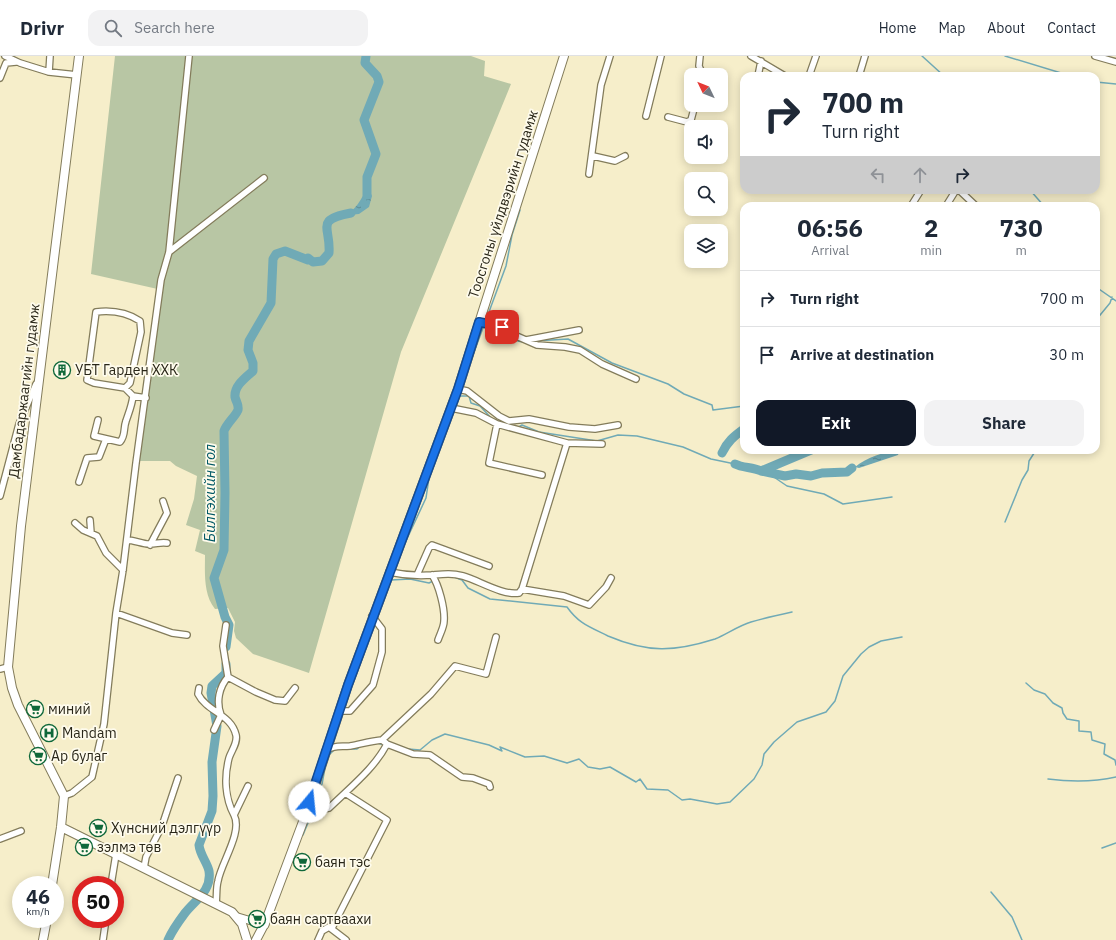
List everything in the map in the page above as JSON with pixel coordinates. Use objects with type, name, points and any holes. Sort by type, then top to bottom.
[{"type":"main road","name":"Дамбадаржаагийн гудамж","points":[[64,796],[18,705],[4,668],[79,56]]},
{"type":"main road","name":"Тоосгоны үйлдвэрийн гудамж","points":[[256,940],[265,925],[304,819],[325,751],[372,616],[458,389],[563,59]]},
{"type":"main road","points":[[53,876],[64,796]]},
{"type":"main road","points":[[61,827],[216,903],[238,917],[247,940]]},
{"type":"main road","points":[[43,940],[45,928]]},
{"type":"street","points":[[5,56],[16,62],[50,72],[77,75]]},
{"type":"street","points":[[50,56],[50,72]]},
{"type":"street","points":[[64,796],[72,793],[92,777],[104,724],[116,613],[161,280],[169,252],[189,56]]},
{"type":"street","points":[[589,174],[593,156],[601,85],[610,56]]},
{"type":"street","points":[[646,116],[660,56]]},
{"type":"street","points":[[700,56],[700,68]]},
{"type":"street","points":[[751,56],[778,72]]},
{"type":"street","points":[[810,72],[816,56]]},
{"type":"street","points":[[860,72],[865,56]]},
{"type":"street","points":[[1095,56],[1116,62]]},
{"type":"street","points":[[0,78],[6,63],[16,62]]},
{"type":"street","points":[[759,72],[761,62]]},
{"type":"street","points":[[668,117],[687,122],[690,120],[693,112]]},
{"type":"street","points":[[593,156],[615,161],[625,156]]},
{"type":"street","points":[[169,252],[264,178]]},
{"type":"street","points":[[962,194],[971,202]]},
{"type":"street","points":[[125,388],[130,383],[142,332],[140,321],[130,315],[117,312],[96,312],[87,380],[94,383],[125,388],[133,396],[146,398]]},
{"type":"street","points":[[479,322],[502,327],[525,340],[545,346],[565,347],[580,350],[602,364],[636,379]]},
{"type":"street","points":[[525,340],[579,330]]},
{"type":"street","points":[[0,496],[19,424],[39,378]]},
{"type":"street","points":[[458,389],[467,391],[499,416],[509,421],[529,419],[569,427],[595,429],[618,425]]},
{"type":"street","points":[[98,420],[94,436],[120,442],[125,436],[126,423],[131,411],[133,396]]},
{"type":"street","points":[[451,408],[476,413],[497,424],[567,443],[602,444]]},
{"type":"street","points":[[497,424],[489,463],[542,475]]},
{"type":"street","points":[[79,482],[87,458],[99,457],[106,439]]},
{"type":"street","points":[[389,572],[418,575],[448,573],[464,576],[515,594],[522,589],[567,443]]},
{"type":"street","points":[[150,545],[167,513],[163,501]]},
{"type":"street","points":[[90,520],[91,533]]},
{"type":"street","points":[[75,523],[83,530],[97,536],[106,553],[123,570]]},
{"type":"street","points":[[127,540],[137,540],[150,545],[158,541],[167,543]]},
{"type":"street","points":[[418,575],[429,548],[432,545],[489,566]]},
{"type":"street","points":[[432,575],[438,582],[444,622],[438,640]]},
{"type":"street","points":[[522,589],[564,596],[589,605],[606,587],[611,578]]},
{"type":"street","points":[[116,613],[172,633],[187,635]]},
{"type":"street","points":[[339,711],[350,711],[373,685],[382,652],[382,629],[372,616]]},
{"type":"street","points":[[214,730],[220,714],[220,691],[222,684],[228,677],[223,646],[226,625]]},
{"type":"street","points":[[304,819],[319,810],[329,808],[376,763],[384,742],[431,694],[455,666],[486,674],[496,637]]},
{"type":"street","points":[[228,677],[275,700],[285,701],[295,688]]},
{"type":"street","points":[[199,688],[198,694],[202,701],[226,718],[233,726],[236,737],[229,758],[226,789],[229,803],[236,819],[236,830],[218,880],[216,903]]},
{"type":"street","points":[[325,751],[336,746],[349,746],[364,742],[384,742],[412,754],[430,755],[462,777],[473,778],[489,784],[490,787]]},
{"type":"street","points":[[144,868],[146,857],[162,826],[178,778]]},
{"type":"street","points":[[234,815],[248,786]]},
{"type":"street","points":[[318,940],[322,931],[332,928],[387,820],[345,793]]},
{"type":"street","points":[[0,839],[21,831]]},
{"type":"street","points":[[112,876],[116,854]]},
{"type":"street","points":[[238,917],[265,925]]},
{"type":"street","points":[[103,940],[105,928]]},
{"type":"street","points":[[332,928],[346,940]]},
{"type":"green space","points":[[115,56],[471,56],[485,61],[484,76],[511,84],[401,352],[309,673],[253,654],[236,638],[234,631],[235,622],[228,608],[215,609],[211,603],[208,597],[205,576],[205,555],[195,551],[200,530],[186,525],[194,499],[197,476],[176,466],[170,461],[135,461],[162,290],[91,274]]},
{"type":"water","points":[[366,183],[372,196],[369,207],[359,214],[339,216],[349,213],[361,200],[365,191]]},
{"type":"water","points":[[882,454],[898,454],[859,468],[855,467],[865,460]]},
{"type":"waterway","name":"Билгэхийн гол","points":[[366,56],[365,63],[377,76],[379,82],[364,120],[376,154],[367,177],[367,195]]},
{"type":"waterway","points":[[922,56],[940,72]]},
{"type":"waterway","points":[[1005,56],[1058,72]]},
{"type":"waterway","points":[[1100,82],[1116,84]]},
{"type":"waterway","points":[[1034,194],[1040,202]]},
{"type":"waterway","points":[[470,363],[506,266],[512,235],[520,210]]},
{"type":"waterway","name":"Билгэхийн гол","points":[[226,647],[229,625],[225,617],[214,578],[224,550],[224,431],[238,410],[235,397],[236,389],[253,371],[253,363],[248,350],[249,341],[271,303],[273,259],[276,254],[285,251],[308,260],[308,258],[313,262],[322,261],[329,253],[327,231],[328,222],[332,219],[351,213]]},
{"type":"waterway","points":[[1100,290],[1116,301]]},
{"type":"waterway","points":[[1100,315],[1110,303],[1112,297]]},
{"type":"waterway","points":[[492,327],[512,339],[524,342]]},
{"type":"waterway","points":[[534,341],[568,339],[612,363],[668,384],[684,394],[712,405],[713,410],[740,407]]},
{"type":"waterway","points":[[459,396],[469,396],[471,403],[480,406],[492,419]]},
{"type":"waterway","points":[[517,428],[522,425],[539,432],[597,441],[618,435],[637,436],[683,447],[711,459],[735,464]]},
{"type":"waterway","points":[[722,453],[731,440],[740,432]]},
{"type":"waterway","points":[[735,464],[761,471],[801,454]]},
{"type":"waterway","points":[[1005,522],[1022,480],[1028,470],[1029,461],[1033,454]]},
{"type":"waterway","points":[[761,471],[785,476],[796,474],[811,476],[822,473],[847,472],[852,468]]},
{"type":"waterway","points":[[768,473],[787,486],[824,494],[843,504],[892,497]]},
{"type":"waterway","points":[[405,543],[426,498],[429,478]]},
{"type":"waterway","points":[[454,577],[462,580],[468,588],[490,599],[567,607],[580,621],[596,630],[622,642],[649,648],[674,648],[700,643],[715,639],[751,622],[792,612]]},
{"type":"waterway","points":[[391,580],[410,579],[429,583],[433,581]]},
{"type":"waterway","points":[[408,749],[420,750],[432,740],[445,734],[489,745],[502,751],[500,747],[525,757],[544,756],[567,763],[579,759],[588,767],[600,769],[610,767],[636,782],[640,779],[647,789],[668,790],[682,800],[690,799],[717,804],[730,802],[754,779],[762,765],[764,754],[774,742],[797,722],[826,712],[835,701],[843,676],[861,654],[869,647],[881,641],[902,637]]},
{"type":"waterway","points":[[348,696],[364,653]]},
{"type":"waterway","name":"Билгэхийн гол","points":[[168,940],[185,913],[202,895],[208,884],[209,871],[199,845],[212,811],[212,762],[217,726],[211,693],[212,686],[226,673],[226,664]]},
{"type":"waterway","points":[[1026,683],[1034,690],[1045,694],[1053,703],[1062,708],[1067,719],[1079,721],[1079,731],[1091,732],[1092,740],[1105,744],[1104,754],[1115,760],[1116,765]]},
{"type":"waterway","points":[[377,743],[384,745]]},
{"type":"waterway","points":[[328,756],[335,749],[357,749],[361,746]]},
{"type":"waterway","points":[[311,812],[314,799],[322,784],[325,768]]},
{"type":"waterway","points":[[1048,779],[1082,781],[1116,777]]},
{"type":"waterway","points":[[303,835],[310,818]]},
{"type":"waterway","points":[[1102,848],[1116,843]]},
{"type":"waterway","points":[[991,892],[1012,917],[1022,940]]},
{"type":"place","name":"УБТ Гарден ХХК","points":[[62,370]]},
{"type":"place","name":"миний","points":[[35,709]]},
{"type":"place","name":"Mandam","points":[[49,733]]},
{"type":"place","name":"Ар булаг","points":[[38,756]]},
{"type":"place","name":"Хүнсний дэлгүүр","points":[[98,828]]},
{"type":"place","name":"зэлмэ төв","points":[[84,847]]},
{"type":"place","name":"баян тэс","points":[[302,862]]},
{"type":"place","name":"баян сартваахи","points":[[257,919]]},
{"type":"route","points":[[309,802],[325,751],[372,616],[458,389],[479,322],[502,327]]}]
